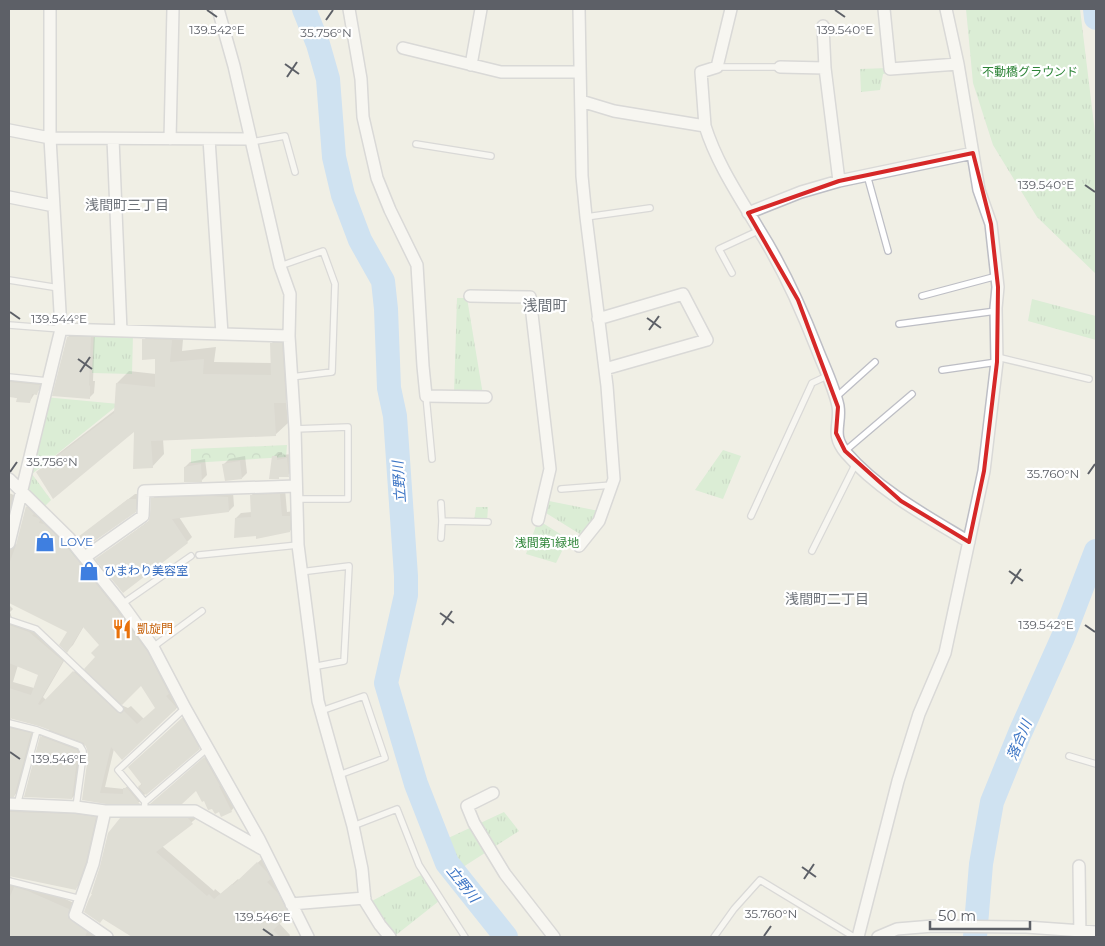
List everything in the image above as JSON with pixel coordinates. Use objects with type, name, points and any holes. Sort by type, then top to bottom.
[{"type":"street","points":[[9,542],[61,329],[50,138],[50,9]]},
{"type":"street","points":[[170,139],[173,9]]},
{"type":"street","points":[[218,9],[234,66],[280,266],[290,294],[289,336],[295,429],[298,544],[312,667],[321,711],[353,826],[362,869],[365,898],[375,917],[390,937]]},
{"type":"street","points":[[349,9],[361,79],[363,117],[377,178],[390,210],[417,265],[426,396],[486,397]]},
{"type":"street","points":[[470,64],[481,9]]},
{"type":"street","points":[[579,9],[582,176],[604,369],[614,479],[599,521],[579,546]]},
{"type":"street","points":[[731,9],[717,67],[701,72],[705,126],[719,162],[760,230],[798,300],[838,407],[836,434],[845,451],[860,468],[901,501],[968,542]]},
{"type":"street","points":[[884,9],[890,69],[958,64]]},
{"type":"street","points":[[858,937],[898,781],[919,714],[945,653],[984,471],[997,360],[996,311],[998,288],[991,224],[979,190],[958,64],[946,9]]},
{"type":"street","points":[[824,26],[825,68],[839,181]]},
{"type":"street","points":[[403,48],[501,72],[580,72]]},
{"type":"street","points":[[780,67],[825,68]]},
{"type":"street","points":[[581,101],[614,111],[705,126]]},
{"type":"street","points":[[9,130],[50,138],[250,141]]},
{"type":"street","points":[[113,139],[121,331]]},
{"type":"street","points":[[209,139],[222,334]]},
{"type":"street","points":[[748,213],[801,192],[839,181],[973,153]]},
{"type":"street","points":[[9,197],[54,206]]},
{"type":"street","points":[[598,319],[683,294],[708,340],[604,369]]},
{"type":"street","points":[[470,296],[530,297],[550,469],[538,520]]},
{"type":"street","points":[[61,329],[289,336]]},
{"type":"street","points":[[9,480],[64,533],[85,557],[154,647],[185,708],[264,850],[308,937]]},
{"type":"street","points":[[85,557],[143,516],[144,491],[296,486]]},
{"type":"street","points":[[493,793],[467,806],[474,823],[505,874],[554,937]]},
{"type":"street","points":[[13,805],[76,807],[105,811],[144,807],[195,811],[264,850]]},
{"type":"street","points":[[105,811],[93,864],[76,915],[107,937]]},
{"type":"street","points":[[1079,866],[1080,934]]},
{"type":"street","points":[[291,904],[365,898]]},
{"type":"street","points":[[878,937],[897,929],[952,926],[1080,934],[1096,932]]},
{"type":"lane","points":[[717,67],[780,67]]},
{"type":"lane","points":[[250,141],[285,136],[295,172]]},
{"type":"lane","points":[[416,144],[492,156]]},
{"type":"lane","points":[[867,175],[888,251]]},
{"type":"lane","points":[[586,217],[650,208]]},
{"type":"lane","points":[[732,273],[719,249],[760,230]]},
{"type":"lane","points":[[280,266],[323,252],[335,284],[332,372],[291,377]]},
{"type":"lane","points":[[922,296],[997,276]]},
{"type":"lane","points":[[9,280],[59,288]]},
{"type":"lane","points":[[899,324],[996,311]]},
{"type":"lane","points":[[9,325],[61,329]]},
{"type":"lane","points":[[942,370],[997,360],[1089,379]]},
{"type":"lane","points":[[835,398],[875,362]]},
{"type":"lane","points":[[751,516],[812,383],[827,376]]},
{"type":"lane","points":[[9,377],[48,381]]},
{"type":"lane","points":[[845,451],[912,394]]},
{"type":"lane","points":[[426,396],[432,459]]},
{"type":"lane","points":[[295,429],[348,427],[348,499],[297,499]]},
{"type":"lane","points":[[812,551],[856,462]]},
{"type":"lane","points":[[561,490],[612,484]]},
{"type":"lane","points":[[441,503],[441,538]]},
{"type":"lane","points":[[442,521],[488,522]]},
{"type":"lane","points":[[198,555],[298,544]]},
{"type":"lane","points":[[122,604],[191,556]]},
{"type":"lane","points":[[300,572],[348,566],[344,661],[312,667]]},
{"type":"lane","points":[[154,647],[202,611]]},
{"type":"lane","points":[[9,620],[36,629],[120,709]]},
{"type":"lane","points":[[321,711],[364,696],[385,758],[339,775]]},
{"type":"lane","points":[[185,708],[118,770],[144,807],[208,748]]},
{"type":"lane","points":[[9,723],[37,730],[80,746],[83,751],[76,807]]},
{"type":"lane","points":[[13,805],[37,730]]},
{"type":"lane","points":[[1069,756],[1096,764]]},
{"type":"lane","points":[[353,826],[396,809],[419,865],[465,937]]},
{"type":"lane","points":[[714,937],[734,908],[760,880],[854,937]]},
{"type":"lane","points":[[9,881],[81,899]]},
{"type":"highlighted area","points":[[973,153],[991,224],[998,287],[997,362],[984,471],[969,542],[901,501],[845,451],[836,433],[838,407],[798,300],[748,213],[839,181]]},
{"type":"green space","name":"不動橋グラウンド","points":[[966,9],[1080,9],[1096,141],[1096,274],[1037,217],[993,145],[973,83]]},
{"type":"green space","points":[[888,68],[889,73],[883,74],[880,90],[861,92],[860,69]]},
{"type":"green space","points":[[457,298],[467,298],[483,395],[454,394]]},
{"type":"green space","points":[[1032,299],[1096,316],[1096,340],[1028,321]]},
{"type":"green space","points":[[94,332],[133,334],[132,374],[92,373]]},
{"type":"green space","points":[[44,397],[119,404],[32,474],[51,500],[43,508],[67,538],[21,491]]},
{"type":"green space","points":[[287,445],[286,457],[191,463],[191,449]]},
{"type":"green space","points":[[723,450],[741,456],[723,499],[695,490]]},
{"type":"green space","points":[[549,501],[599,511],[583,536],[546,513]]},
{"type":"green space","points":[[476,507],[488,507],[487,522],[474,521]]},
{"type":"green space","name":"浅間第1緑地","points":[[538,520],[568,539],[556,563],[526,554]]},
{"type":"green space","points":[[67,538],[79,553],[67,563],[57,553]]},
{"type":"green space","points":[[504,812],[519,831],[460,869],[444,840]]},
{"type":"green space","points":[[423,874],[439,901],[396,935],[370,902]]},
{"type":"building","points":[[67,337],[91,337],[90,399],[52,396]]},
{"type":"building","points":[[142,339],[172,340],[170,362],[204,359],[203,374],[271,375],[270,343],[282,343],[286,403],[274,403],[276,436],[151,441],[153,468],[133,469],[134,432],[53,499],[36,472],[114,413],[116,383],[155,387],[155,359],[142,360]]},
{"type":"building","points":[[9,382],[40,385],[37,395],[32,394],[30,403],[16,402],[17,398],[9,397]]},
{"type":"building","points":[[272,456],[277,456],[277,460],[287,458],[289,477],[269,479]]},
{"type":"building","points":[[240,461],[242,479],[225,481],[222,464]]},
{"type":"building","points":[[201,464],[202,482],[184,482],[184,467]]},
{"type":"building","points":[[280,494],[282,516],[290,516],[290,532],[256,539],[256,536],[234,538],[235,518],[251,517],[250,495]]},
{"type":"building","points":[[228,497],[229,512],[172,519],[188,543],[123,593],[95,559],[148,522],[151,498]]},
{"type":"building","points":[[128,499],[136,499],[136,512],[86,547],[78,537]]},
{"type":"building","points":[[26,506],[34,514],[32,516],[40,520],[39,523],[44,524],[64,543],[116,609],[147,651],[169,694],[166,696],[176,707],[122,760],[111,747],[100,793],[123,794],[123,788],[127,788],[140,804],[106,804],[82,800],[88,756],[84,743],[39,726],[9,718],[9,688],[31,695],[38,675],[9,663],[9,625],[29,632],[63,661],[38,704],[40,705],[73,671],[117,712],[121,714],[124,711],[137,724],[155,708],[141,686],[122,705],[84,669],[95,657],[91,653],[99,645],[83,627],[67,653],[59,645],[67,632],[9,603],[9,564]]},
{"type":"building","points":[[182,718],[200,749],[146,795],[138,786],[142,785],[128,767]]},
{"type":"building","points":[[9,728],[31,733],[14,797],[9,797]]},
{"type":"building","points":[[40,736],[77,750],[72,799],[24,797]]},
{"type":"building","points":[[204,757],[232,812],[221,817],[219,812],[215,814],[212,809],[208,810],[196,791],[182,804],[150,804]]},
{"type":"building","points":[[9,812],[75,814],[96,817],[86,862],[76,890],[9,876]]},
{"type":"building","points":[[120,818],[188,818],[193,824],[156,852],[207,896],[209,894],[214,899],[233,885],[257,862],[267,872],[271,879],[267,882],[278,893],[289,915],[273,930],[280,937],[132,937],[103,919],[100,923],[84,912],[92,894],[108,833]]},
{"type":"building","points":[[14,887],[69,909],[68,918],[87,932],[85,937],[9,937],[9,899]]},
{"type":"waterway","name":"立野川","points":[[304,9],[318,44],[328,79],[334,157],[343,195],[360,240],[383,281],[389,388],[395,416],[406,576],[406,595],[386,683],[416,784],[447,863],[506,937]]},
{"type":"waterway","name":"落合川","points":[[1095,9],[1096,18]]},
{"type":"waterway","name":"落合川","points":[[975,937],[981,864],[992,802],[1020,733],[1063,637],[1096,551]]},
{"type":"place","name":"LOVE","points":[[45,542]]},
{"type":"place","name":"ひまわり美容室","points":[[89,571]]},
{"type":"place","name":"凱旋門","points":[[122,629]]},
{"type":"district","name":"浅間町三丁目","points":[[127,205]]},
{"type":"district","name":"浅間町","points":[[545,306]]},
{"type":"district","name":"浅間町二丁目","points":[[827,599]]}]
